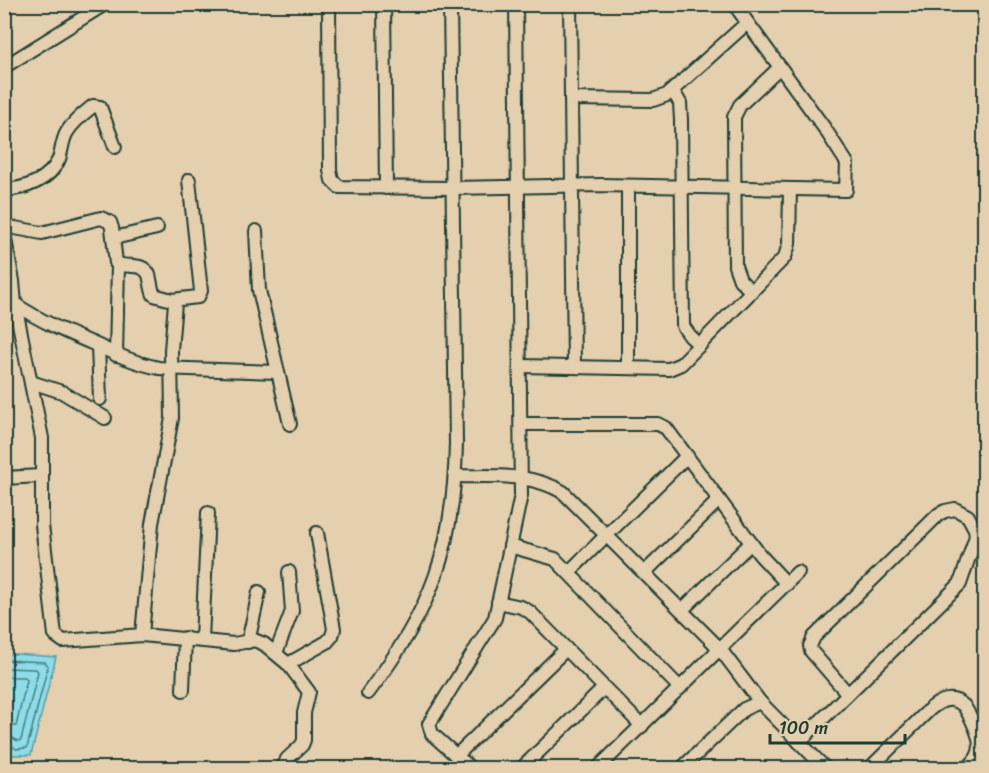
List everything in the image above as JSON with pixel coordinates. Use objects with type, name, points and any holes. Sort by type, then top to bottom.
[{"type":"street","points":[[4,67],[105,4]]},
{"type":"street","points":[[329,4],[332,180],[335,185],[344,188],[628,186],[846,190],[847,163],[734,4]]},
{"type":"street","points":[[384,4],[386,188]]},
{"type":"street","points":[[368,693],[396,656],[430,594],[442,560],[452,507],[455,476],[450,4]]},
{"type":"street","points":[[470,768],[432,734],[429,724],[495,618],[521,495],[516,4]]},
{"type":"street","points":[[570,4],[574,367]]},
{"type":"street","points":[[571,99],[653,100],[673,91],[747,23]]},
{"type":"street","points":[[752,292],[740,280],[735,266],[734,117],[736,111],[780,67]]},
{"type":"street","points":[[673,91],[680,103],[681,120],[683,326],[700,345]]},
{"type":"street","points":[[4,190],[21,189],[42,179],[51,171],[58,160],[67,132],[93,106],[100,107],[115,147]]},
{"type":"street","points":[[118,265],[144,269],[149,274],[153,295],[172,300],[198,297],[201,291],[189,180]]},
{"type":"street","points":[[628,186],[628,368]]},
{"type":"street","points":[[520,366],[669,369],[676,367],[782,262],[788,251],[790,189]]},
{"type":"street","points":[[4,226],[42,233],[92,220],[104,219],[111,224],[118,265],[116,355]]},
{"type":"street","points":[[114,238],[157,228]]},
{"type":"street","points":[[256,231],[259,290],[290,424]]},
{"type":"street","points":[[4,234],[15,304],[42,438],[43,543],[55,635],[63,641],[142,635],[202,639],[234,644],[259,641],[288,664],[309,692],[304,713],[304,740],[283,768]]},
{"type":"street","points":[[142,635],[152,524],[172,418],[171,367],[175,303],[172,300]]},
{"type":"street","points":[[15,304],[38,320],[116,355],[151,366],[277,372]]},
{"type":"street","points":[[98,346],[100,399]]},
{"type":"street","points":[[31,382],[62,392],[105,418]]},
{"type":"street","points":[[521,424],[658,424],[666,428],[751,543],[787,584]]},
{"type":"street","points":[[569,572],[687,456]]},
{"type":"street","points":[[4,478],[41,476]]},
{"type":"street","points":[[455,476],[521,477],[548,483],[563,492],[720,649],[760,702],[825,768]]},
{"type":"street","points":[[645,572],[719,500]]},
{"type":"street","points":[[799,742],[848,694],[960,584],[976,536],[973,523],[961,511],[955,509],[939,514],[814,637],[811,651],[848,694]]},
{"type":"street","points":[[202,639],[208,513]]},
{"type":"street","points":[[288,664],[327,642],[334,630],[317,533]]},
{"type":"street","points":[[682,610],[751,543]]},
{"type":"street","points":[[510,546],[555,559],[680,688]]},
{"type":"street","points":[[276,653],[292,611],[289,572]]},
{"type":"street","points":[[598,768],[798,572]]},
{"type":"street","points":[[248,642],[259,592]]},
{"type":"street","points":[[498,602],[521,607],[530,612],[642,726]]},
{"type":"street","points":[[183,690],[185,638]]},
{"type":"street","points":[[456,756],[566,649]]},
{"type":"street","points":[[522,768],[604,688]]},
{"type":"street","points":[[870,768],[930,709],[949,699],[960,702],[964,706],[979,743],[980,750],[976,759],[967,768]]},
{"type":"street","points":[[682,768],[744,709],[760,702]]},
{"type":"water","points":[[5,655],[56,657],[31,755],[13,755],[5,747]]}]
